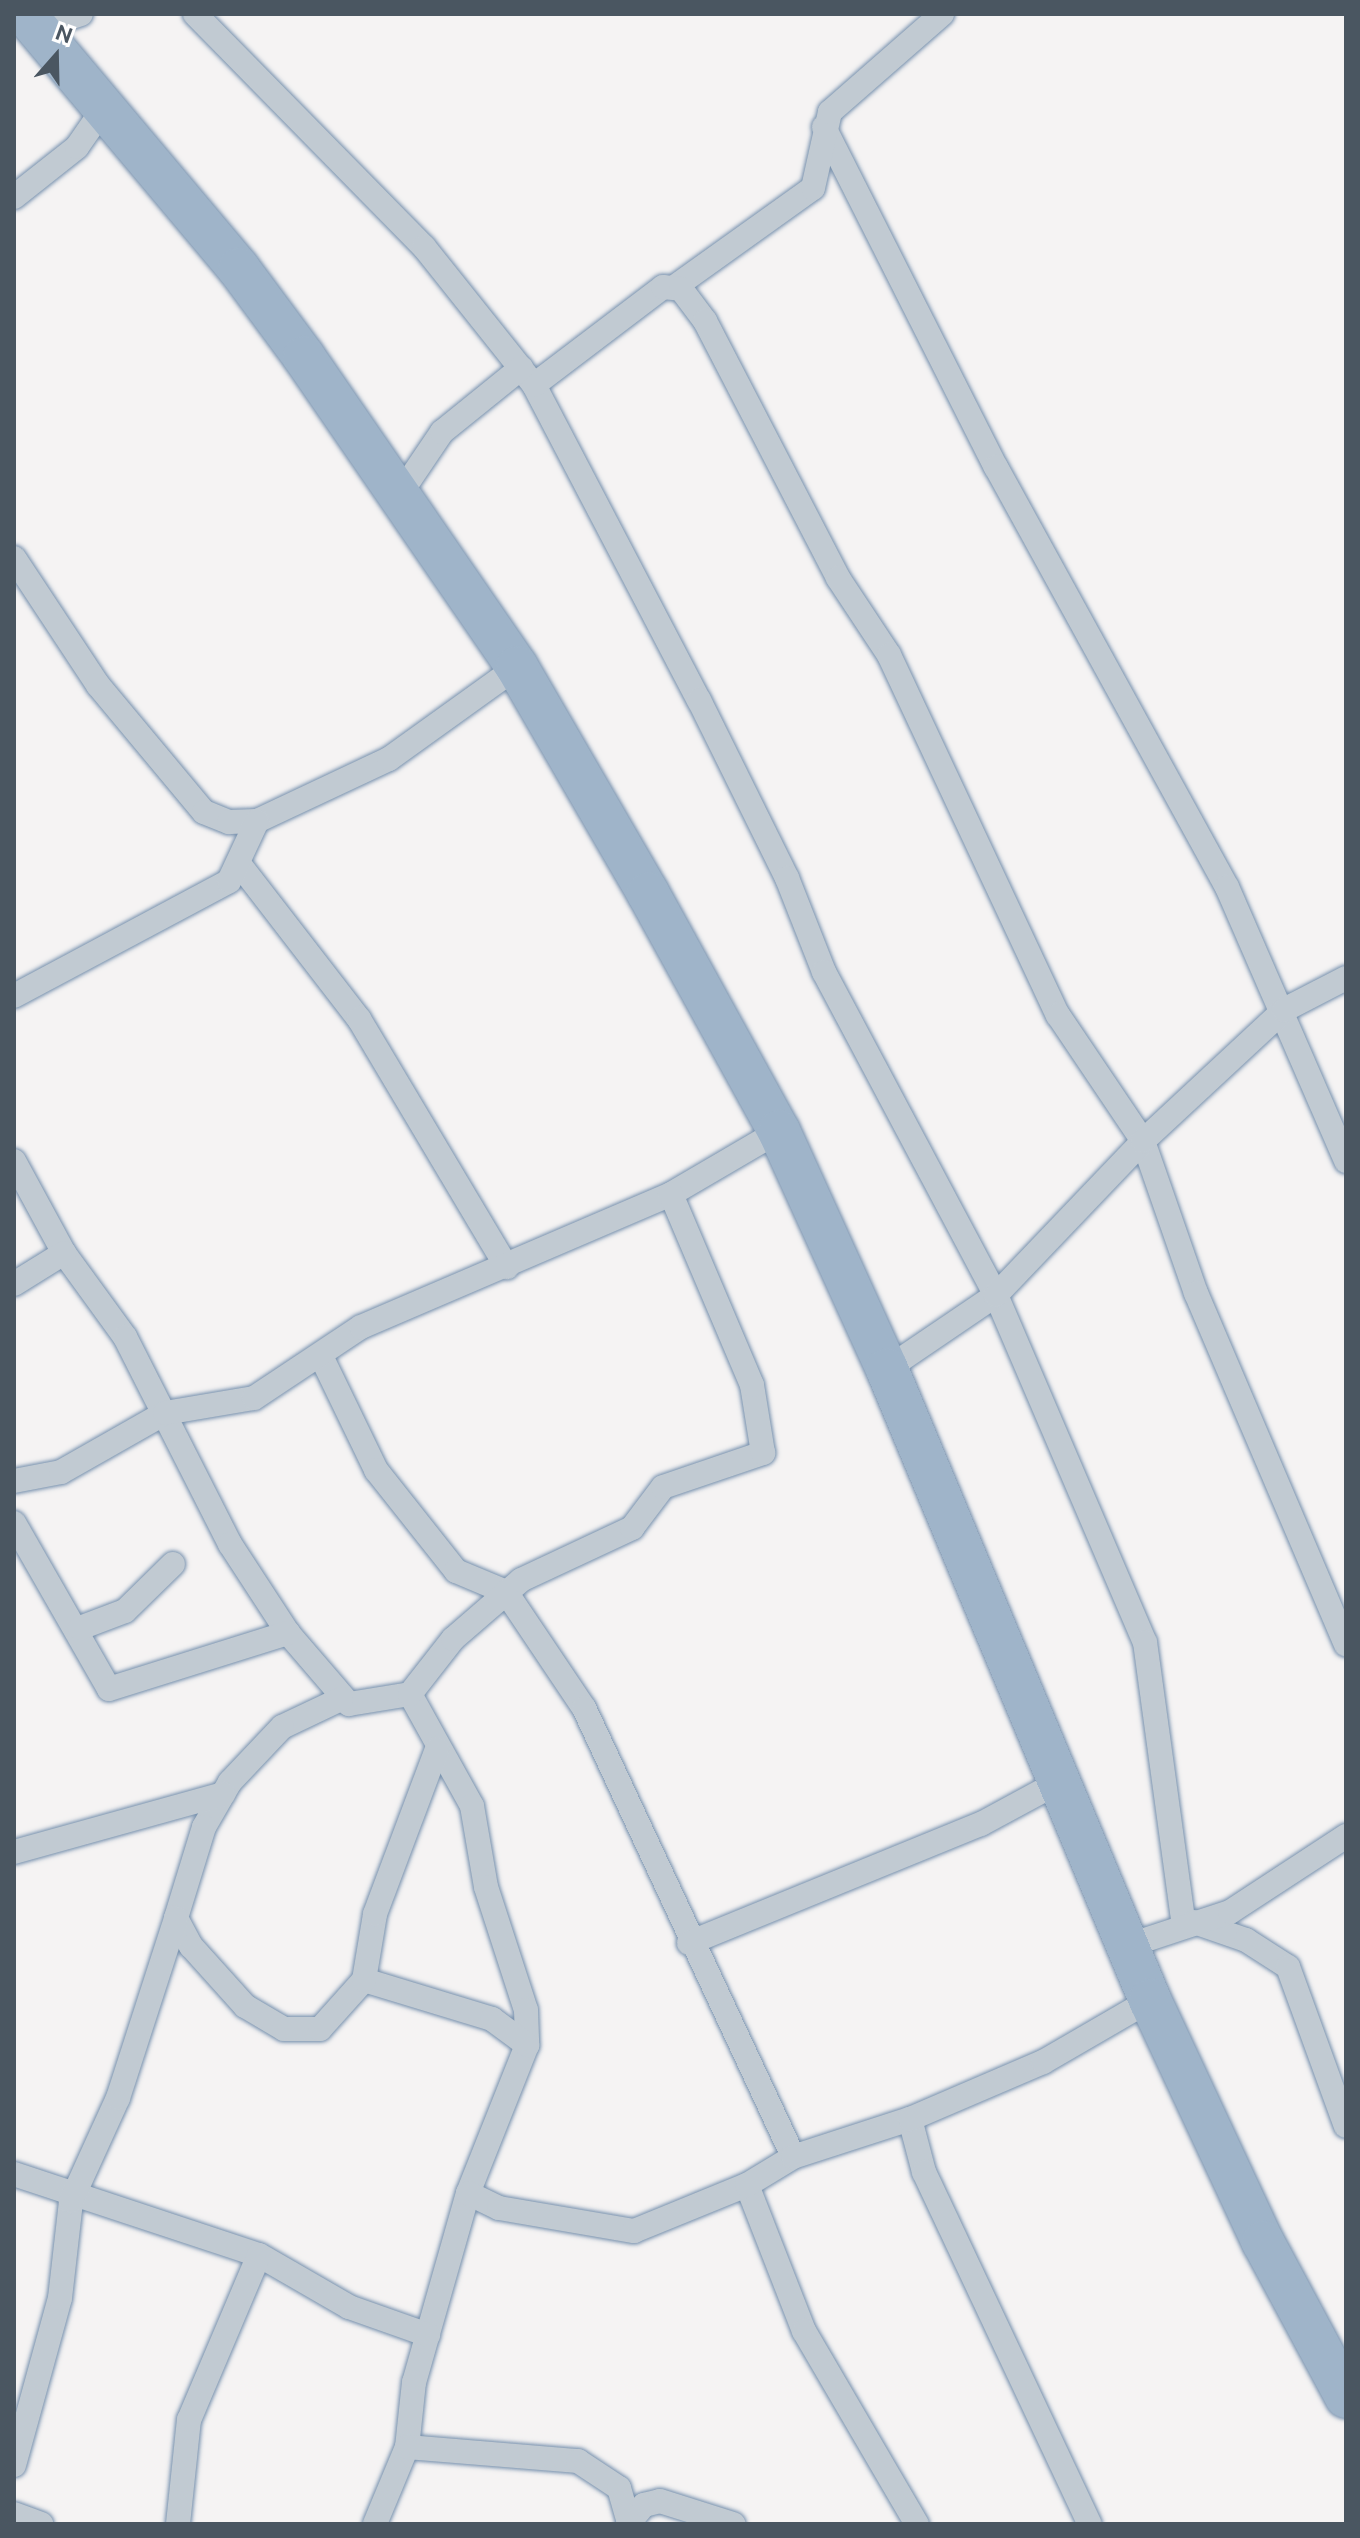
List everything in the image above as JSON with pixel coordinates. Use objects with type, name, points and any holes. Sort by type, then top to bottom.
[{"type":"highway","points":[[32,21],[239,269],[400,494],[517,667],[779,1131],[887,1369],[1055,1784],[1150,2000],[1263,2242],[1346,2397]]},
{"type":"street","points":[[32,21],[81,14]]},
{"type":"street","points":[[195,14],[424,247],[527,377],[787,878],[824,972],[996,1295],[1145,1642],[1189,1923]]},
{"type":"street","points":[[400,494],[442,432],[663,287],[676,286],[813,188],[824,127],[847,92],[942,14]]},
{"type":"street","points":[[14,197],[77,147],[104,108]]},
{"type":"street","points":[[824,127],[996,467],[1194,823],[1284,1010],[1346,1161]]},
{"type":"street","points":[[676,286],[705,321],[838,578],[889,655],[1058,1015],[1143,1141],[1196,1293],[1346,1644]]},
{"type":"street","points":[[14,558],[79,660],[204,812],[257,821],[389,759],[517,667]]},
{"type":"street","points":[[14,996],[229,881],[240,865],[257,821]]},
{"type":"street","points":[[240,865],[359,1019],[507,1267]]},
{"type":"street","points":[[887,1369],[996,1295],[1143,1141],[1284,1010],[1346,978]]},
{"type":"street","points":[[14,1481],[61,1472],[165,1413],[254,1398],[372,1322],[507,1267],[671,1194],[779,1131]]},
{"type":"street","points":[[14,1161],[64,1253],[125,1337],[230,1544],[288,1633],[341,1699]]},
{"type":"street","points":[[14,2465],[60,2298],[73,2197],[118,2098],[176,1918],[223,1794],[258,1746],[341,1699],[410,1694],[453,1639],[506,1592],[557,1559],[632,1528],[663,1487],[763,1453],[752,1385],[671,1194]]},
{"type":"street","points":[[14,1284],[64,1253]]},
{"type":"street","points":[[321,1356],[376,1470],[456,1571],[506,1592],[584,1708],[656,1852],[689,1943],[793,2157]]},
{"type":"street","points":[[14,1523],[80,1628],[101,1684],[120,1690],[288,1633]]},
{"type":"street","points":[[80,1628],[125,1611],[173,1564]]},
{"type":"street","points":[[375,2524],[407,2447],[428,2335],[468,2193],[527,2045],[526,2010],[486,1887],[472,1806],[437,1749],[410,1694]]},
{"type":"street","points":[[176,1918],[245,2006],[284,2029],[320,2029],[364,1980],[375,1914],[437,1749]]},
{"type":"street","points":[[689,1943],[981,1824],[1055,1784]]},
{"type":"street","points":[[16,1848],[223,1794]]},
{"type":"street","points":[[1127,1946],[1248,1902],[1346,1836]]},
{"type":"street","points":[[1189,1923],[1246,1940],[1288,1967],[1346,2126]]},
{"type":"street","points":[[364,1980],[492,2019],[527,2045]]},
{"type":"street","points":[[468,2193],[499,2208],[634,2231],[747,2185],[793,2157],[910,2119],[1043,2062],[1150,2000]]},
{"type":"street","points":[[910,2119],[924,2172],[1090,2524]]},
{"type":"street","points":[[14,2174],[73,2197],[259,2255],[349,2307],[428,2335]]},
{"type":"street","points":[[747,2185],[804,2331],[917,2524]]},
{"type":"street","points":[[178,2524],[189,2420],[259,2255]]},
{"type":"street","points":[[407,2447],[578,2461],[619,2488],[628,2524]]},
{"type":"street","points":[[628,2524],[644,2505],[660,2501],[733,2524]]},
{"type":"street","points":[[14,2514],[41,2524]]}]
